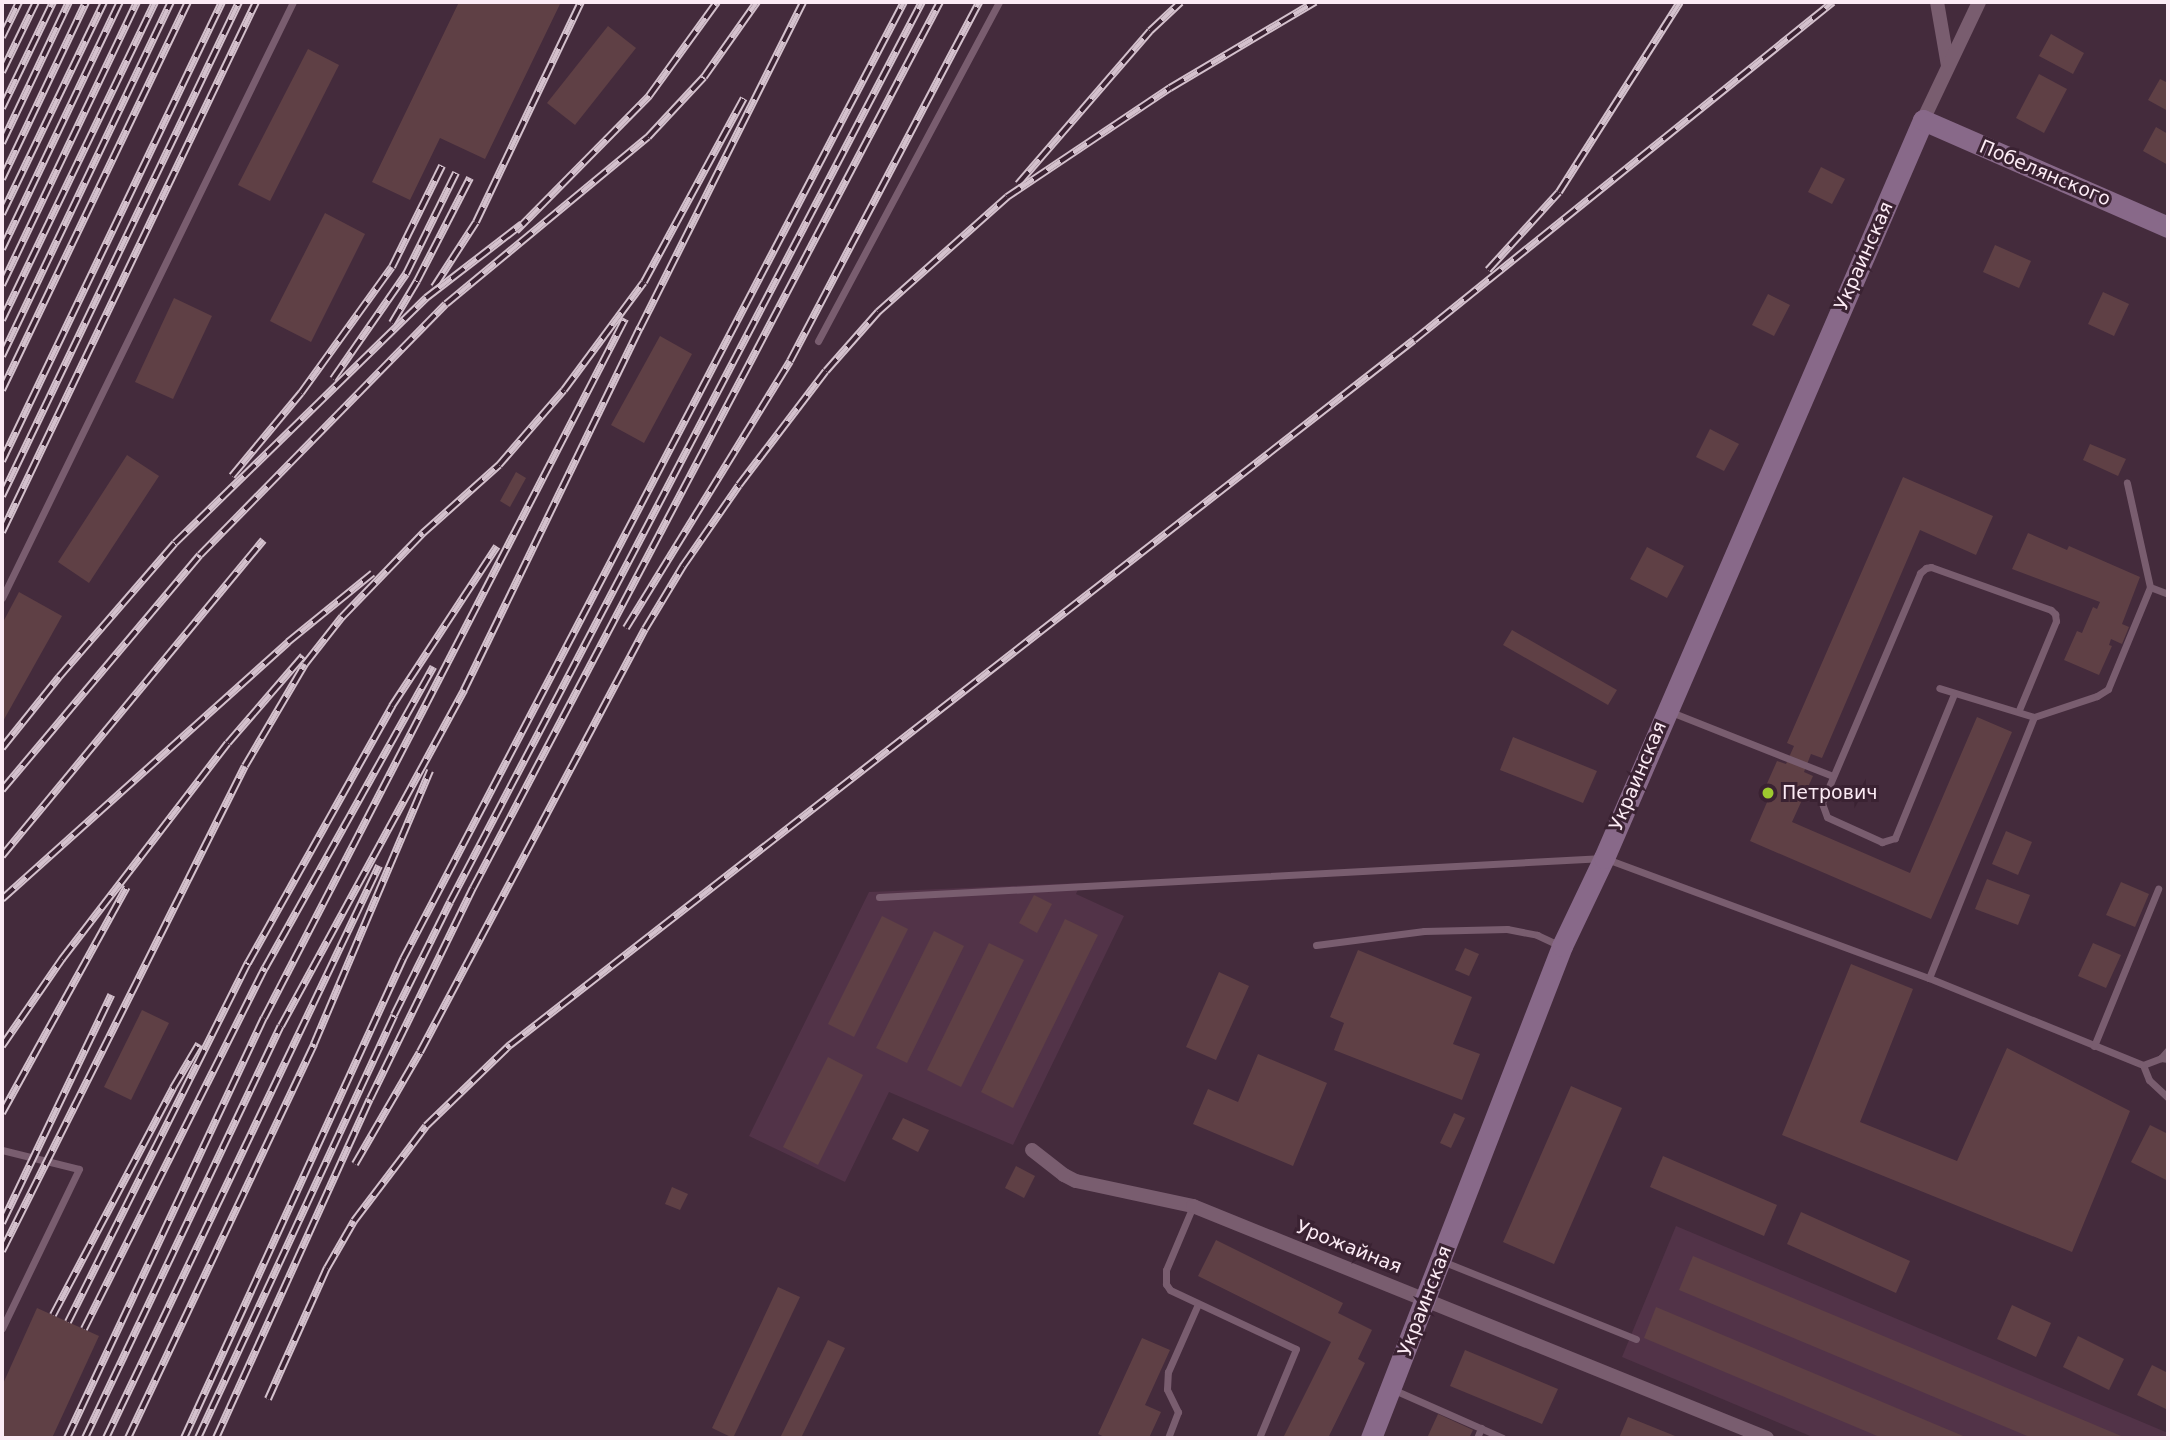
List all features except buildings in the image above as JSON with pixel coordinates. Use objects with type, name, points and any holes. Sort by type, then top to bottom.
[{"type":"street","points":[[1937,2],[1948,66]]},
{"type":"street","points":[[1923,120],[1979,2]]},
{"type":"street","name":"Побелянского","points":[[1923,120],[2168,227]]},
{"type":"street","name":"Украинская","points":[[1371,1438],[1562,946],[1604,858],[1923,120]]},
{"type":"street","name":"Урожайная","points":[[1032,1150],[1076,1181],[1194,1206],[1767,1438]]},
{"type":"lane","points":[[2,598],[293,2]]},
{"type":"lane","points":[[818,341],[999,2]]},
{"type":"lane","points":[[1939,688],[2034,717],[2097,696],[2108,689],[2150,587],[2127,483]]},
{"type":"lane","points":[[1954,694],[1895,838],[1882,842],[1827,817],[1822,803],[1920,573],[1926,568],[1931,567],[2051,610],[2055,614],[2056,621],[2018,710]]},
{"type":"lane","points":[[2150,587],[2168,594]]},
{"type":"lane","points":[[1666,710],[1833,776]]},
{"type":"lane","points":[[1929,978],[2034,717]]},
{"type":"lane","points":[[879,897],[1604,858],[1929,978],[2143,1065],[2164,1059],[2168,1050]]},
{"type":"lane","points":[[2094,1045],[2158,889]]},
{"type":"lane","points":[[1316,945],[1424,931],[1507,929],[1537,935],[1562,946]]},
{"type":"lane","points":[[2143,1065],[2149,1080],[2168,1098]]},
{"type":"lane","points":[[2,1150],[79,1169],[2,1328]]},
{"type":"lane","points":[[1194,1206],[1165,1277],[1170,1290],[1296,1349],[1259,1438]]},
{"type":"lane","points":[[1441,1261],[1636,1339]]},
{"type":"lane","points":[[1168,1438],[1178,1412],[1167,1389],[1168,1372],[1198,1304]]},
{"type":"lane","points":[[1391,1389],[1503,1438]]},
{"type":"lane","points":[[1477,1438],[1481,1428]]},
{"type":"shaded area","points":[[1081,883],[1076,894],[1124,916],[1013,1145],[889,1092],[845,1182],[749,1136],[869,892]]},
{"type":"shaded area","points":[[1676,1226],[2168,1433],[2168,1438],[1815,1438],[1622,1357]]},
{"type":"railway","points":[[2,37],[19,2]]},
{"type":"railway","points":[[2,72],[36,2]]},
{"type":"railway","points":[[2,108],[53,2]]},
{"type":"railway","points":[[2,143],[69,2]]},
{"type":"railway","points":[[2,179],[86,2]]},
{"type":"railway","points":[[2,214],[104,2]]},
{"type":"railway","points":[[2,249],[120,2]]},
{"type":"railway","points":[[2,285],[137,2]]},
{"type":"railway","points":[[2,320],[155,2]]},
{"type":"railway","points":[[2,356],[171,2]]},
{"type":"railway","points":[[2,390],[188,2]]},
{"type":"railway","points":[[2,461],[222,2]]},
{"type":"railway","points":[[2,496],[239,2]]},
{"type":"railway","points":[[2,532],[256,2]]},
{"type":"railway","points":[[434,287],[476,222],[581,2]]},
{"type":"railway","points":[[516,231],[649,96],[717,2]]},
{"type":"railway","points":[[2,790],[200,555],[446,304],[648,137],[704,77],[757,2]]},
{"type":"railway","points":[[85,1438],[281,1026],[464,690],[640,328],[803,2]]},
{"type":"railway","points":[[184,1438],[403,959],[904,2]]},
{"type":"railway","points":[[198,1438],[394,1015],[450,902],[922,2]]},
{"type":"railway","points":[[216,1438],[370,1099],[473,888],[940,2]]},
{"type":"railway","points":[[626,628],[790,361],[979,2]]},
{"type":"railway","points":[[1018,184],[1150,31],[1181,2]]},
{"type":"railway","points":[[355,1164],[420,1052],[645,629],[683,566],[739,485],[826,371],[878,312],[1007,197],[1170,88],[1315,2]]},
{"type":"railway","points":[[1488,270],[1559,192],[1680,2]]},
{"type":"railway","points":[[268,1399],[327,1268],[354,1221],[426,1126],[510,1045],[1414,340],[1833,2]]},
{"type":"railway","points":[[2,1251],[245,766],[305,664],[342,617],[423,533],[499,465],[564,390],[644,282],[744,98]]},
{"type":"railway","points":[[232,476],[301,393],[392,267],[442,166]]},
{"type":"railway","points":[[333,379],[406,274],[456,173]]},
{"type":"railway","points":[[392,323],[417,281],[470,178]]},
{"type":"railway","points":[[2,748],[59,677],[175,543],[426,298],[522,224]]},
{"type":"railway","points":[[67,1438],[264,1018],[625,319]]},
{"type":"railway","points":[[2,856],[263,540]]},
{"type":"railway","points":[[68,1322],[248,963],[392,706],[497,546]]},
{"type":"railway","points":[[2,899],[288,642],[373,573]]},
{"type":"railway","points":[[2,1046],[62,959],[228,743],[303,656]]},
{"type":"railway","points":[[84,1329],[265,968],[433,667]]},
{"type":"railway","points":[[128,1438],[314,1044],[430,771]]},
{"type":"railway","points":[[106,1438],[379,866]]},
{"type":"railway","points":[[2,1113],[127,887]]},
{"type":"railway","points":[[2,1223],[111,995]]},
{"type":"railway","points":[[53,1315],[199,1044]]},
{"type":"place","name":"Петрович","points":[[1768,793]]}]
